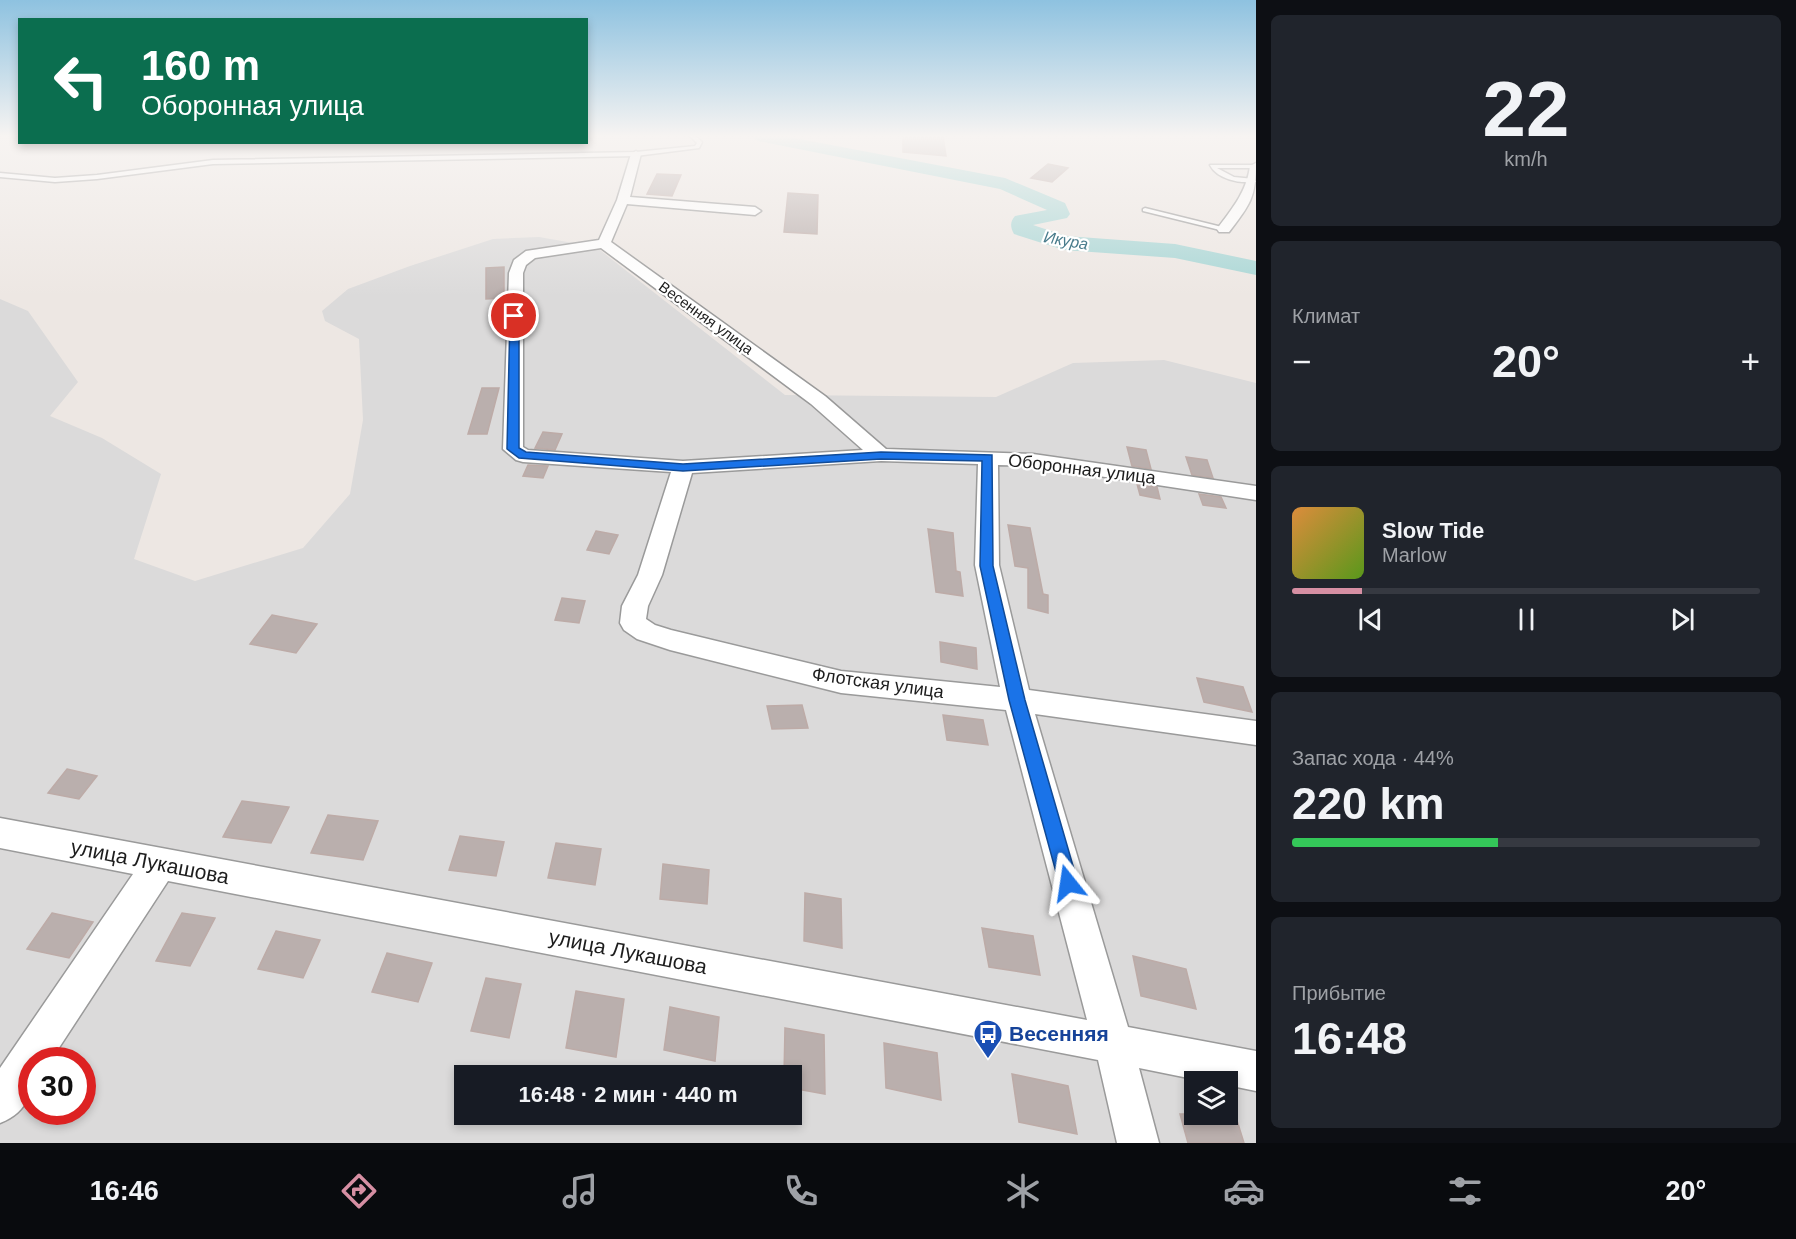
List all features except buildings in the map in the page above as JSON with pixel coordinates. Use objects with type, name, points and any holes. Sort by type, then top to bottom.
[{"type":"street","points":[[604,243],[626,189]]},
{"type":"street","points":[[1224,229],[1238,212],[1250,189]]},
{"type":"street","points":[[623,200],[755,211]]},
{"type":"street","name":"Оборонная улица","points":[[604,243],[531,254],[519,263],[516,273],[513,449],[523,456],[683,467],[881,456],[1033,460],[1256,493]]},
{"type":"street","name":"Весенняя улица","points":[[604,243],[818,400],[881,456]]},
{"type":"street","points":[[988,458],[987,566],[1017,700],[1113,1043],[1138,1143]]},
{"type":"street","name":"Флотская улица","points":[[683,467],[650,575],[635,606],[633,622],[646,632],[841,682],[1017,700],[1256,733]]},
{"type":"street","name":"улица Лукашова","points":[[0,833],[1256,1071]]},
{"type":"street","points":[[0,1103],[160,864]]},
{"type":"lane","points":[[1145,210],[1224,229]]},
{"type":"shaded area","points":[[539,237],[596,247],[785,395],[996,397],[1073,363],[1164,360],[1256,383],[1256,1143],[0,1143],[0,299],[28,311],[78,382],[50,416],[102,438],[161,474],[134,559],[195,581],[303,548],[350,494],[363,420],[359,339],[325,321],[322,311],[348,289],[493,239]]},
{"type":"waterway","name":"Икура","points":[[1017,189],[1058,207],[1060,214],[1022,220],[1022,229],[1064,243],[1175,251],[1256,268]]},
{"type":"place","name":"Весенняя","points":[[988,1060]]},
{"type":"route","points":[[514,316],[513,449],[523,456],[683,467],[881,456],[988,458],[987,566],[1017,700],[1068,883]]}]
